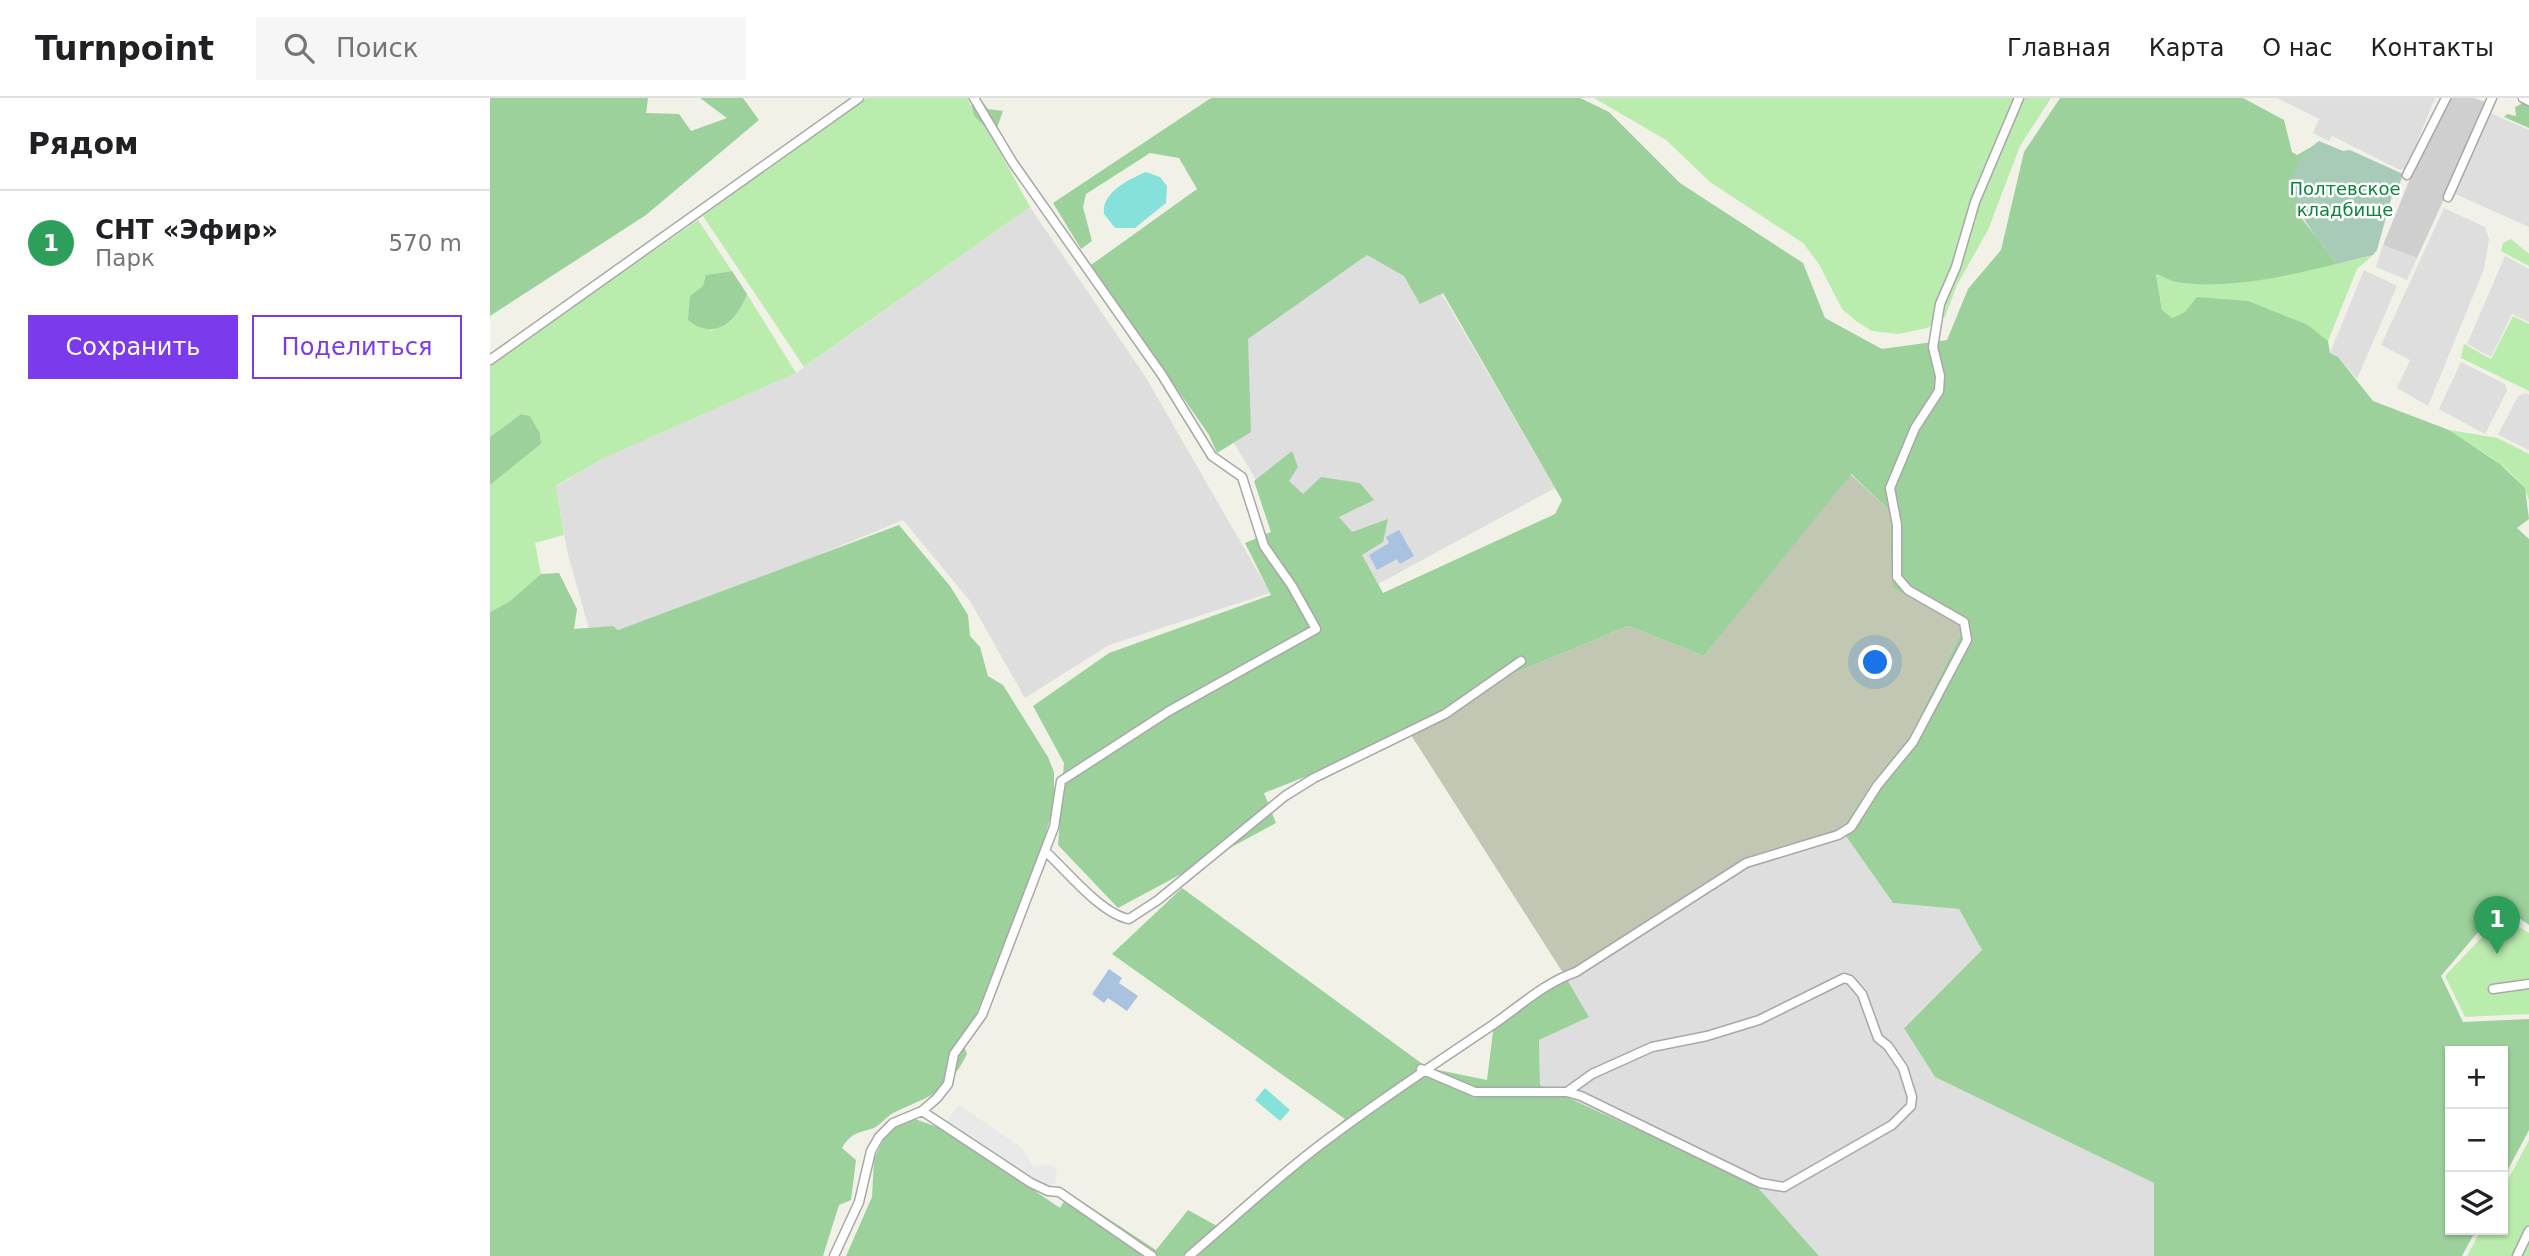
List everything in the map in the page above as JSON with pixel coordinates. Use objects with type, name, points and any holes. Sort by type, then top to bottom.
[{"type":"street","points":[[490,360],[859,98]]},
{"type":"street","points":[[834,1256],[859,1202],[871,1151],[879,1137],[893,1124],[922,1111],[948,1084],[954,1054],[982,1015],[1055,827],[1061,781],[1170,711],[1316,629],[1292,586],[1264,546],[1242,477],[1212,456],[1162,375],[1013,163],[974,98]]},
{"type":"street","points":[[1189,1256],[1301,1160],[1421,1069],[1492,1025],[1554,981],[1576,972],[1746,863],[1838,835],[1851,827],[1877,786],[1913,742],[1967,640],[1968,629],[1959,617],[1908,590],[1897,577],[1897,526],[1890,488],[1920,418],[1939,391],[1940,376],[1933,347],[1940,304],[1956,267],[1975,202],[2019,98]]},
{"type":"street","points":[[2407,175],[2446,98]]},
{"type":"street","points":[[2448,197],[2492,98]]},
{"type":"street","points":[[2523,98],[2529,100]]},
{"type":"street","points":[[1045,851],[1118,917],[1129,919],[1158,900],[1285,796],[1314,778],[1445,714],[1521,661]]},
{"type":"street","points":[[1421,1069],[1455,1087],[1475,1092],[1567,1092],[1605,1106],[1760,1183],[1776,1187],[1784,1187],[1892,1125],[1907,1113],[1912,1097],[1896,1055],[1878,1038],[1862,994],[1850,980],[1844,978],[1759,1020],[1707,1036],[1652,1047],[1592,1074],[1567,1092]]},
{"type":"street","points":[[2493,989],[2529,984]]},
{"type":"street","points":[[922,1111],[1031,1183],[1048,1191],[1059,1192],[1152,1256]]},
{"type":"street","points":[[2517,1256],[2529,1231]]},
{"type":"shaded area","points":[[2277,98],[2435,98],[2406,169],[2400,170],[2332,136],[2329,141],[2313,133],[2319,119]]},
{"type":"shaded area","points":[[2450,98],[2474,98],[2488,103],[2417,258],[2383,245],[2414,169]]},
{"type":"shaded area","points":[[2490,113],[2529,130],[2529,227],[2453,193]]},
{"type":"shaded area","points":[[1146,172],[1160,177],[1167,186],[1166,203],[1135,228],[1115,228],[1104,214],[1107,200],[1111,193],[1124,183]]},
{"type":"shaded area","points":[[1030,207],[1145,376],[1270,593],[1109,645],[1025,698],[970,601],[903,520],[789,567],[618,630],[613,626],[589,629],[568,555],[556,487],[600,460],[796,373]]},
{"type":"shaded area","points":[[2444,208],[2485,227],[2489,239],[2484,269],[2428,406],[2397,388],[2410,360],[2381,345]]},
{"type":"shaded area","points":[[1334,244],[1426,267],[1555,488],[1334,608],[1173,343]]},
{"type":"shaded area","points":[[2383,245],[2417,258],[2407,280],[2376,267]]},
{"type":"shaded area","points":[[2505,256],[2529,269],[2529,322],[2512,314],[2491,357],[2467,344]]},
{"type":"shaded area","points":[[2364,270],[2397,286],[2357,379],[2338,357],[2330,353]]},
{"type":"shaded area","points":[[2461,362],[2505,384],[2507,391],[2485,434],[2439,409]]},
{"type":"shaded area","points":[[2525,393],[2529,395],[2529,450],[2498,435],[2518,396]]},
{"type":"shaded area","points":[[1850,474],[1890,511],[1892,588],[1964,627],[1910,736],[1881,771],[1841,829],[1744,862],[1565,976],[1411,735],[1512,674],[1628,626],[1704,656]]},
{"type":"shaded area","points":[[1399,530],[1414,556],[1400,564],[1397,559],[1377,570],[1369,555],[1389,543],[1386,537]]},
{"type":"shaded area","points":[[1841,829],[1893,903],[1959,909],[1982,950],[1904,1027],[1935,1077],[2155,1183],[2154,1256],[1819,1256],[1753,1182],[1540,1085],[1539,1040],[1589,1017],[1565,976],[1744,862]]},
{"type":"shaded area","points":[[1109,969],[1122,978],[1119,983],[1138,996],[1127,1011],[1108,998],[1104,1003],[1092,994]]},
{"type":"shaded area","points":[[1265,1088],[1290,1110],[1280,1121],[1255,1100]]},
{"type":"shaded area","points":[[959,1105],[1021,1147],[1033,1166],[1051,1165],[1057,1170],[1055,1184],[1043,1187],[946,1122]]},
{"type":"green space","points":[[490,98],[648,98],[646,113],[679,114],[691,131],[727,118],[700,98],[743,98],[759,120],[646,215],[490,316]]},
{"type":"green space","points":[[867,98],[968,98],[974,116],[988,130],[1030,207],[804,367],[703,216]]},
{"type":"green space","points":[[1211,98],[1580,98],[1609,112],[1680,183],[1803,263],[1825,318],[1882,349],[1947,340],[1968,289],[2001,250],[2024,152],[2060,98],[2243,98],[2284,120],[2292,152],[2297,155],[2313,146],[2296,170],[2300,216],[2337,264],[2237,283],[2176,282],[2156,274],[2162,310],[2172,318],[2185,312],[2197,297],[2248,301],[2308,325],[2328,341],[2330,353],[2338,357],[2373,401],[2449,430],[2500,464],[2525,488],[2529,519],[2517,528],[2529,539],[2529,925],[2501,905],[2441,976],[2463,1022],[2529,1019],[2529,1130],[2508,1170],[2508,1046],[2445,1046],[2445,1235],[2473,1235],[2462,1256],[2154,1256],[2154,1183],[1935,1077],[1904,1028],[1982,950],[1959,909],[1893,903],[1841,829],[1881,771],[1910,736],[1964,627],[1892,588],[1890,511],[1851,474],[1704,656],[1628,626],[1512,674],[1411,735],[1264,793],[1276,823],[1118,908],[1058,845],[1064,763],[1033,706],[1109,653],[1271,595],[1245,543],[1271,532],[1254,481],[1292,451],[1298,467],[1289,481],[1303,494],[1321,477],[1360,483],[1374,500],[1339,517],[1352,532],[1388,519],[1383,542],[1362,555],[1383,593],[1555,514],[1562,500],[1443,293],[1420,304],[1404,276],[1367,255],[1248,339],[1251,432],[1217,453],[1209,435],[1091,265],[1197,189],[1179,158],[1150,153],[1086,194],[1083,207],[1092,241],[1081,249],[1053,203]]},
{"type":"green space","points":[[1594,98],[2051,98],[2020,146],[1988,230],[1957,285],[1945,317],[1927,328],[1898,334],[1872,331],[1856,321],[1842,309],[1819,264],[1803,243],[1710,182],[1666,140]]},
{"type":"green space","points":[[982,101],[988,109],[1003,111],[997,128],[988,130],[974,116],[971,105]]},
{"type":"green space","points":[[2523,103],[2529,105],[2529,128],[2504,117],[2507,114],[2516,116],[2515,107]]},
{"type":"green space","name":"Полтевское кладбище","points":[[2319,141],[2343,151],[2350,150],[2403,174],[2399,186],[2395,185],[2377,250],[2373,255],[2337,264],[2304,219],[2293,187],[2295,171],[2303,156]]},
{"type":"green space","points":[[698,220],[732,271],[706,275],[711,331],[733,316],[747,294],[796,373],[600,460],[556,486],[564,535],[535,543],[541,574],[509,603],[490,612],[490,485],[541,444],[540,433],[530,416],[521,414],[490,437],[490,364]]},
{"type":"green space","points":[[2511,239],[2529,254],[2529,266],[2501,251],[2503,243]]},
{"type":"green space","points":[[2373,255],[2357,269],[2328,341],[2308,325],[2185,312],[2172,318],[2162,310],[2156,273],[2177,280],[2232,282],[2294,273]]},
{"type":"green space","points":[[732,271],[747,294],[731,320],[716,329],[707,329],[688,320],[690,296],[703,286],[706,275]]},
{"type":"green space","points":[[2513,316],[2529,324],[2529,391],[2461,358],[2464,344],[2491,359]]},
{"type":"green space","points":[[521,414],[530,416],[540,433],[541,444],[490,485],[490,437]]},
{"type":"green space","points":[[2449,430],[2498,438],[2529,454],[2529,500],[2524,488],[2506,469]]},
{"type":"green space","points":[[899,525],[950,586],[968,615],[970,636],[980,647],[988,676],[1003,685],[1048,757],[1054,772],[1054,806],[1029,888],[973,1022],[962,1041],[967,1054],[960,1067],[937,1092],[893,1113],[874,1128],[854,1135],[845,1143],[842,1148],[856,1160],[851,1200],[839,1205],[823,1256],[490,1256],[490,612],[509,602],[541,574],[559,573],[577,609],[574,629],[613,626],[618,630]]},
{"type":"green space","points":[[1182,888],[1428,1068],[1487,1080],[1494,1024],[1565,976],[1589,1017],[1539,1040],[1540,1085],[1753,1182],[1819,1256],[846,1256],[872,1197],[874,1159],[887,1133],[912,1118],[946,1130],[1060,1208],[1069,1193],[1156,1250],[1188,1210],[1217,1226],[1345,1119],[1112,954]]},
{"type":"green space","points":[[2502,916],[2529,933],[2529,1014],[2465,1017],[2445,976]]},
{"type":"green space","points":[[2529,1140],[2529,1256],[2467,1256],[2478,1235],[2508,1235],[2508,1180]]},
{"type":"place","name":"СНТ «Эфир»","points":[[2497,954]]}]
